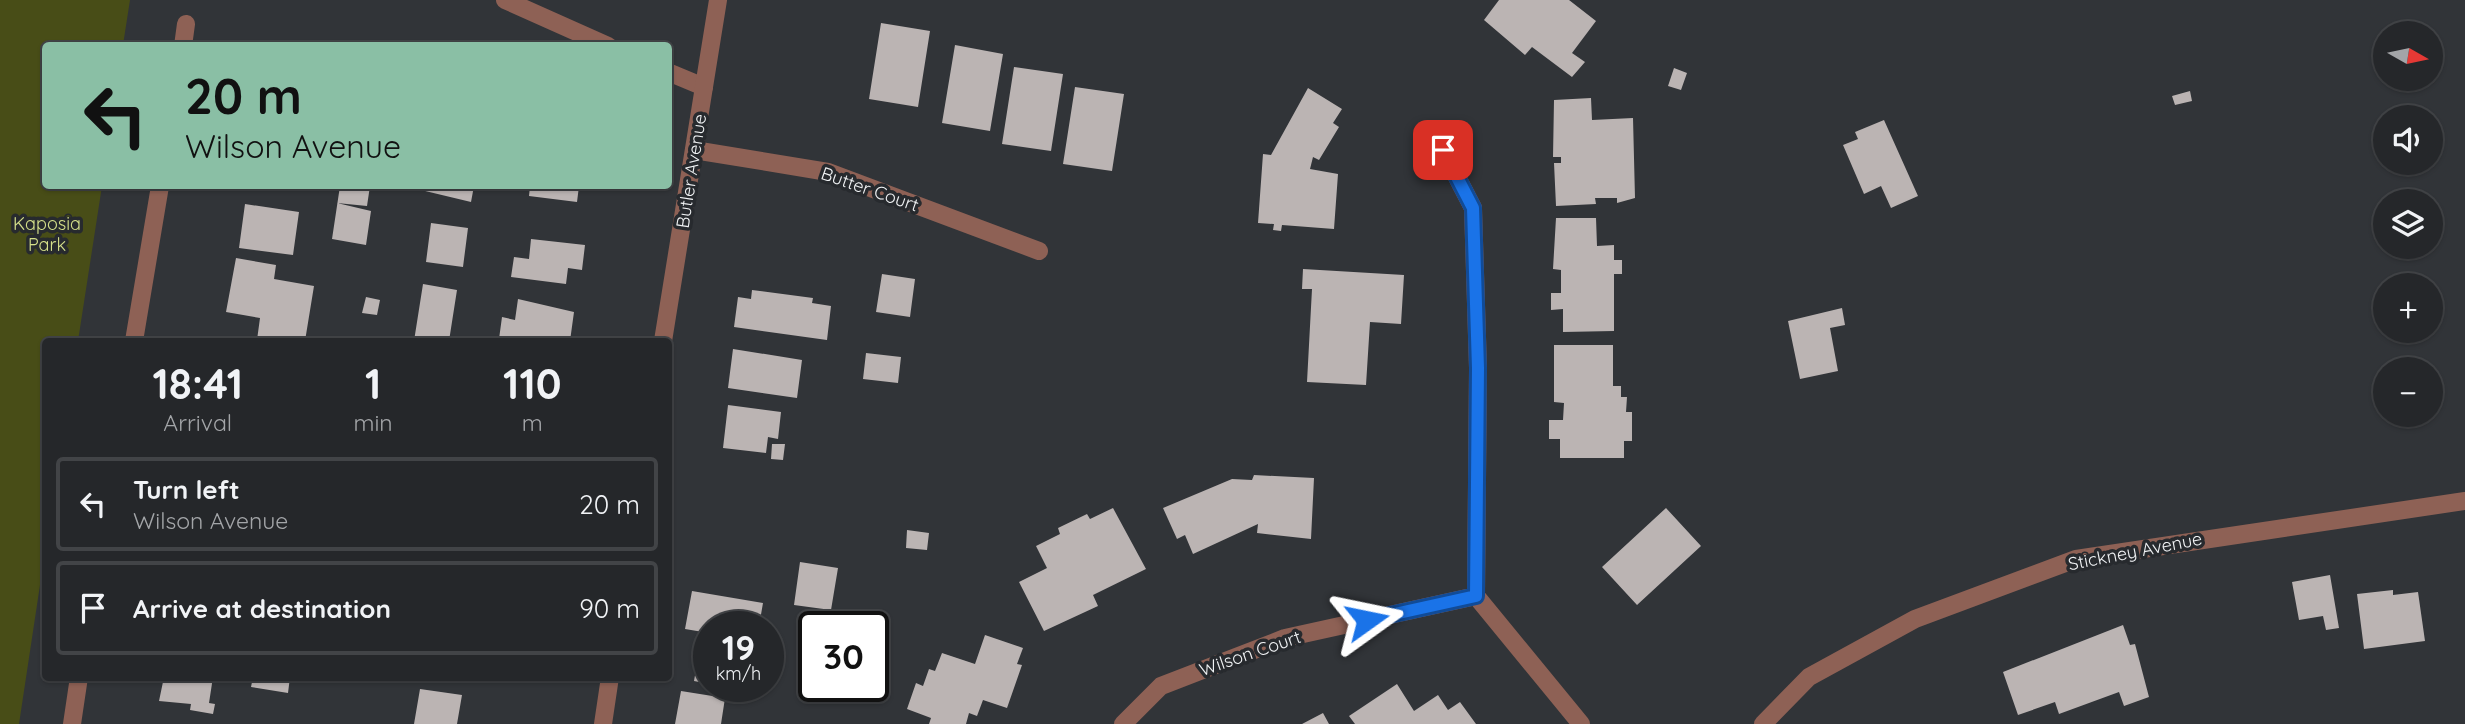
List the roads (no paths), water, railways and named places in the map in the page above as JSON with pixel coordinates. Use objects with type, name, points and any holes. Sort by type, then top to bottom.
[{"type":"street","points":[[505,0],[599,42]]},
{"type":"street","name":"Butler Avenue","points":[[663,338],[718,0]]},
{"type":"street","points":[[184,42],[186,24]]},
{"type":"street","points":[[672,74],[704,87]]},
{"type":"street","name":"Butter Court","points":[[694,149],[828,172],[1039,251]]},
{"type":"street","points":[[1443,150],[1473,208],[1478,368],[1476,596],[1581,724]]},
{"type":"street","points":[[135,338],[159,189]]},
{"type":"street","name":"Stickney Avenue","points":[[1763,724],[1809,677],[1915,619],[2076,559],[2465,501]]},
{"type":"street","name":"Wilson Court","points":[[1123,724],[1161,686],[1285,638],[1476,596]]},
{"type":"street","points":[[72,724],[78,681]]},
{"type":"street","points":[[603,724],[609,681]]},
{"type":"park label","name":"Kaposia Park","points":[[47,234]]}]
